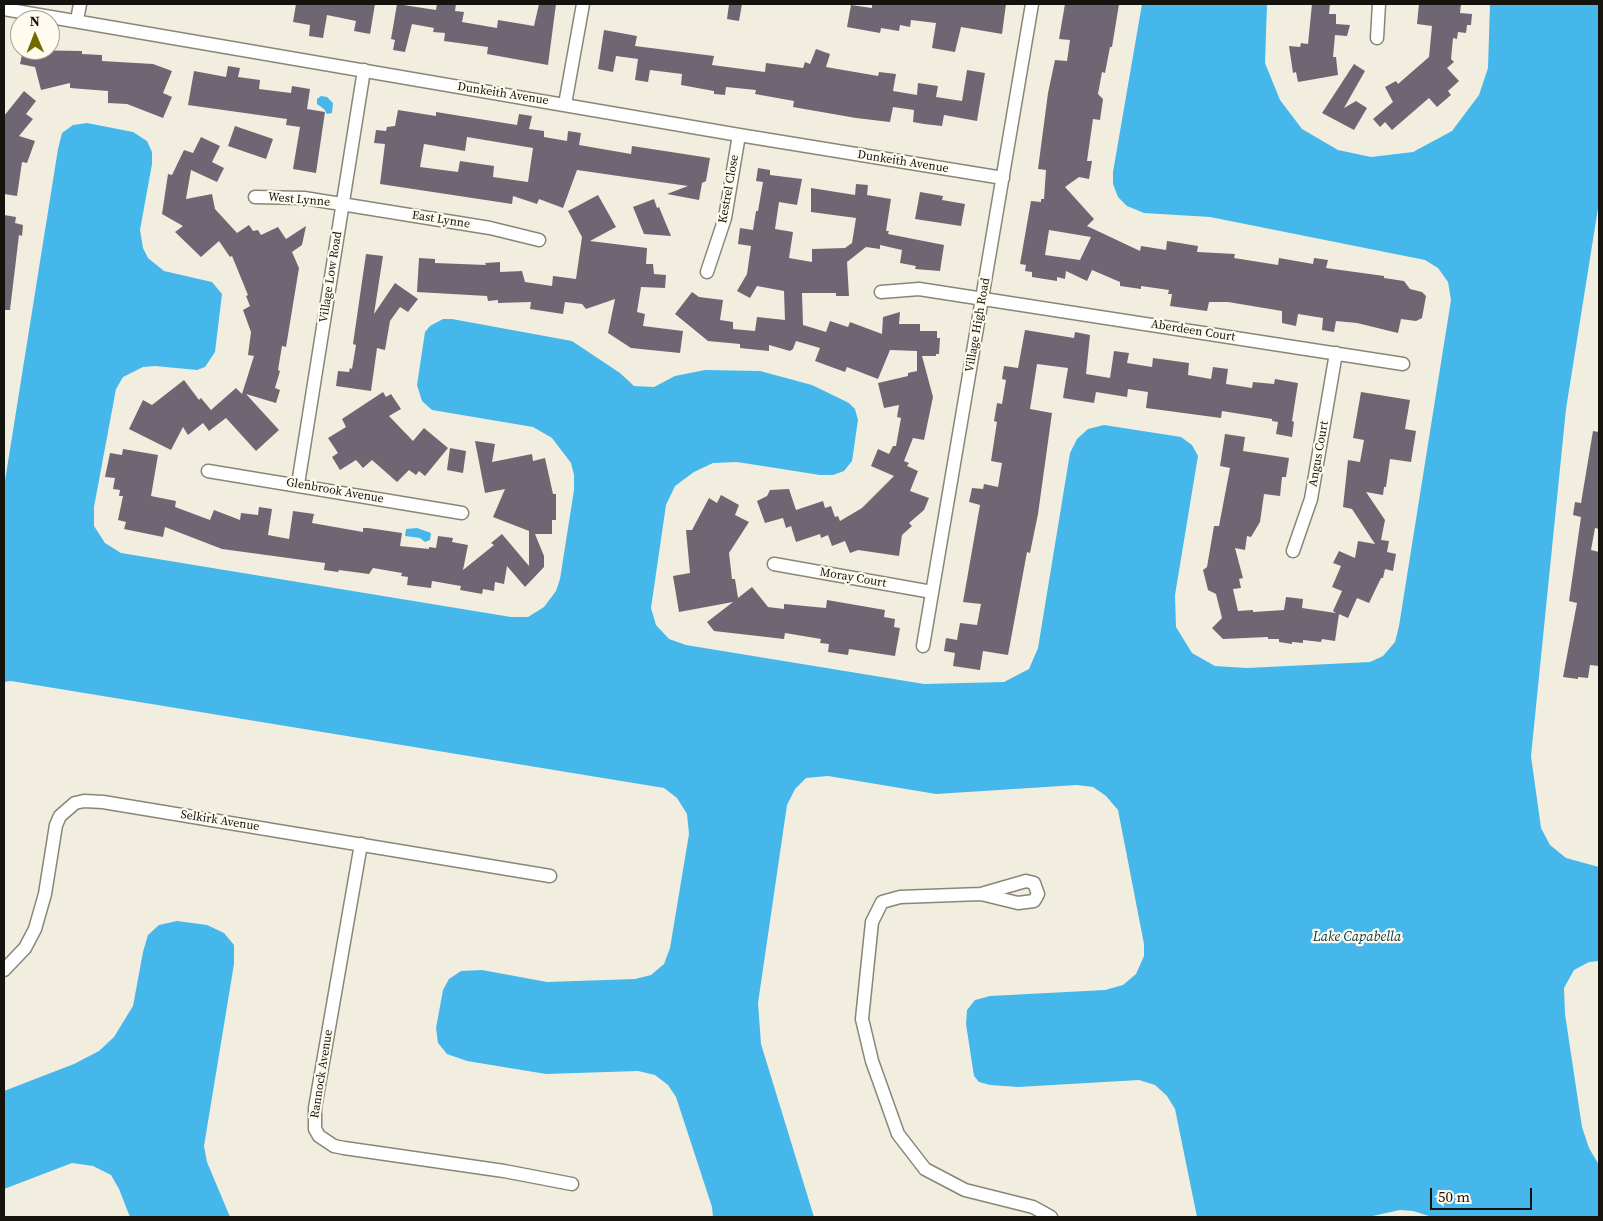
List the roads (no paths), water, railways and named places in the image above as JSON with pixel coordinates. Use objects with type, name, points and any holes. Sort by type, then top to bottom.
[{"type":"street","points":[[77,20],[80,4]]},
{"type":"street","points":[[565,104],[583,4]]},
{"type":"street","name":"Village High Road","points":[[923,646],[1032,4]]},
{"type":"street","points":[[1378,38],[1380,4]]},
{"type":"street","name":"Dunkeith Avenue","points":[[4,9],[739,135],[1003,178]]},
{"type":"street","name":"Village Low Road","points":[[298,484],[364,70]]},
{"type":"street","name":"Kestrel Close","points":[[708,272],[725,218],[739,135]]},
{"type":"street","name":"West Lynne","points":[[255,197],[304,198],[342,204]]},
{"type":"street","name":"East Lynne","points":[[342,204],[490,228],[539,240]]},
{"type":"street","name":"Aberdeen Court","points":[[880,292],[918,289],[1403,364]]},
{"type":"street","name":"Angus Court","points":[[1293,551],[1311,499],[1336,354]]},
{"type":"street","name":"Glenbrook Avenue","points":[[208,471],[298,484],[462,513]]},
{"type":"street","name":"Moray Court","points":[[774,564],[932,592]]},
{"type":"street","name":"Selkirk Avenue","points":[[4,970],[25,948],[35,930],[45,894],[56,825],[66,809],[75,803],[103,802],[550,876]]},
{"type":"street","name":"Rannock Avenue","points":[[361,844],[315,1108],[315,1129],[319,1136],[334,1146],[344,1148],[504,1171],[572,1184]]},
{"type":"street","points":[[981,894],[900,897],[882,902],[872,922],[862,1019],[872,1061],[898,1134],[925,1168],[965,1190],[1033,1207],[1051,1217]]},
{"type":"water","name":"Lake Capabella","points":[[1142,4],[1267,4],[1265,63],[1280,100],[1302,129],[1338,150],[1371,157],[1413,152],[1452,131],[1479,95],[1488,68],[1490,4],[1599,4],[1599,202],[1566,409],[1531,756],[1541,828],[1550,845],[1566,858],[1599,867],[1599,961],[1589,962],[1574,970],[1564,988],[1565,1014],[1582,1127],[1589,1148],[1599,1165],[1599,1217],[1432,1217],[1413,1211],[1400,1210],[1368,1217],[1197,1217],[1175,1109],[1167,1096],[1155,1085],[1139,1080],[1018,1087],[990,1085],[979,1082],[974,1076],[966,1024],[967,1010],[975,1000],[990,996],[1105,990],[1123,985],[1136,974],[1144,956],[1144,944],[1118,810],[1106,796],[1093,787],[1077,785],[936,794],[828,776],[806,778],[795,789],[787,805],[758,1003],[761,1044],[814,1217],[713,1217],[712,1207],[676,1097],[668,1085],[655,1075],[638,1071],[546,1074],[467,1061],[447,1054],[438,1043],[436,1028],[443,990],[449,979],[461,971],[482,970],[547,982],[635,979],[651,975],[664,964],[670,948],[689,834],[687,814],[677,798],[664,788],[11,681],[4,682],[4,487],[58,149],[62,133],[73,125],[87,123],[133,132],[147,141],[152,152],[152,164],[140,230],[143,248],[148,258],[164,271],[212,282],[222,294],[215,352],[205,367],[197,370],[155,366],[143,367],[123,377],[116,389],[94,507],[94,526],[105,543],[121,553],[511,617],[528,617],[544,607],[556,591],[560,579],[574,490],[574,475],[571,463],[552,438],[533,427],[432,410],[422,401],[417,385],[425,332],[430,326],[443,319],[452,319],[572,341],[620,373],[634,386],[654,387],[675,376],[705,370],[760,371],[812,385],[849,403],[855,409],[858,420],[852,461],[844,471],[833,475],[820,475],[737,462],[713,463],[694,472],[675,486],[666,505],[651,608],[656,625],[669,639],[686,645],[924,684],[1004,682],[1029,669],[1038,648],[1070,453],[1077,439],[1088,429],[1104,425],[1181,437],[1192,445],[1198,456],[1175,595],[1176,627],[1192,653],[1215,666],[1247,668],[1370,662],[1383,656],[1395,642],[1399,626],[1451,300],[1448,282],[1438,268],[1425,260],[1210,217],[1144,213],[1127,206],[1118,197],[1113,184],[1113,172]]},
{"type":"water","points":[[321,96],[327,97],[333,103],[332,113],[327,114],[317,104],[317,99]]},
{"type":"water","points":[[417,528],[431,533],[430,540],[425,542],[420,538],[405,536],[406,529]]},
{"type":"water","points":[[177,921],[207,925],[224,933],[234,945],[234,964],[204,1146],[207,1162],[230,1217],[130,1217],[119,1189],[111,1175],[93,1166],[72,1163],[4,1189],[4,1091],[74,1064],[99,1051],[114,1037],[133,1006],[148,935],[159,925]]}]
